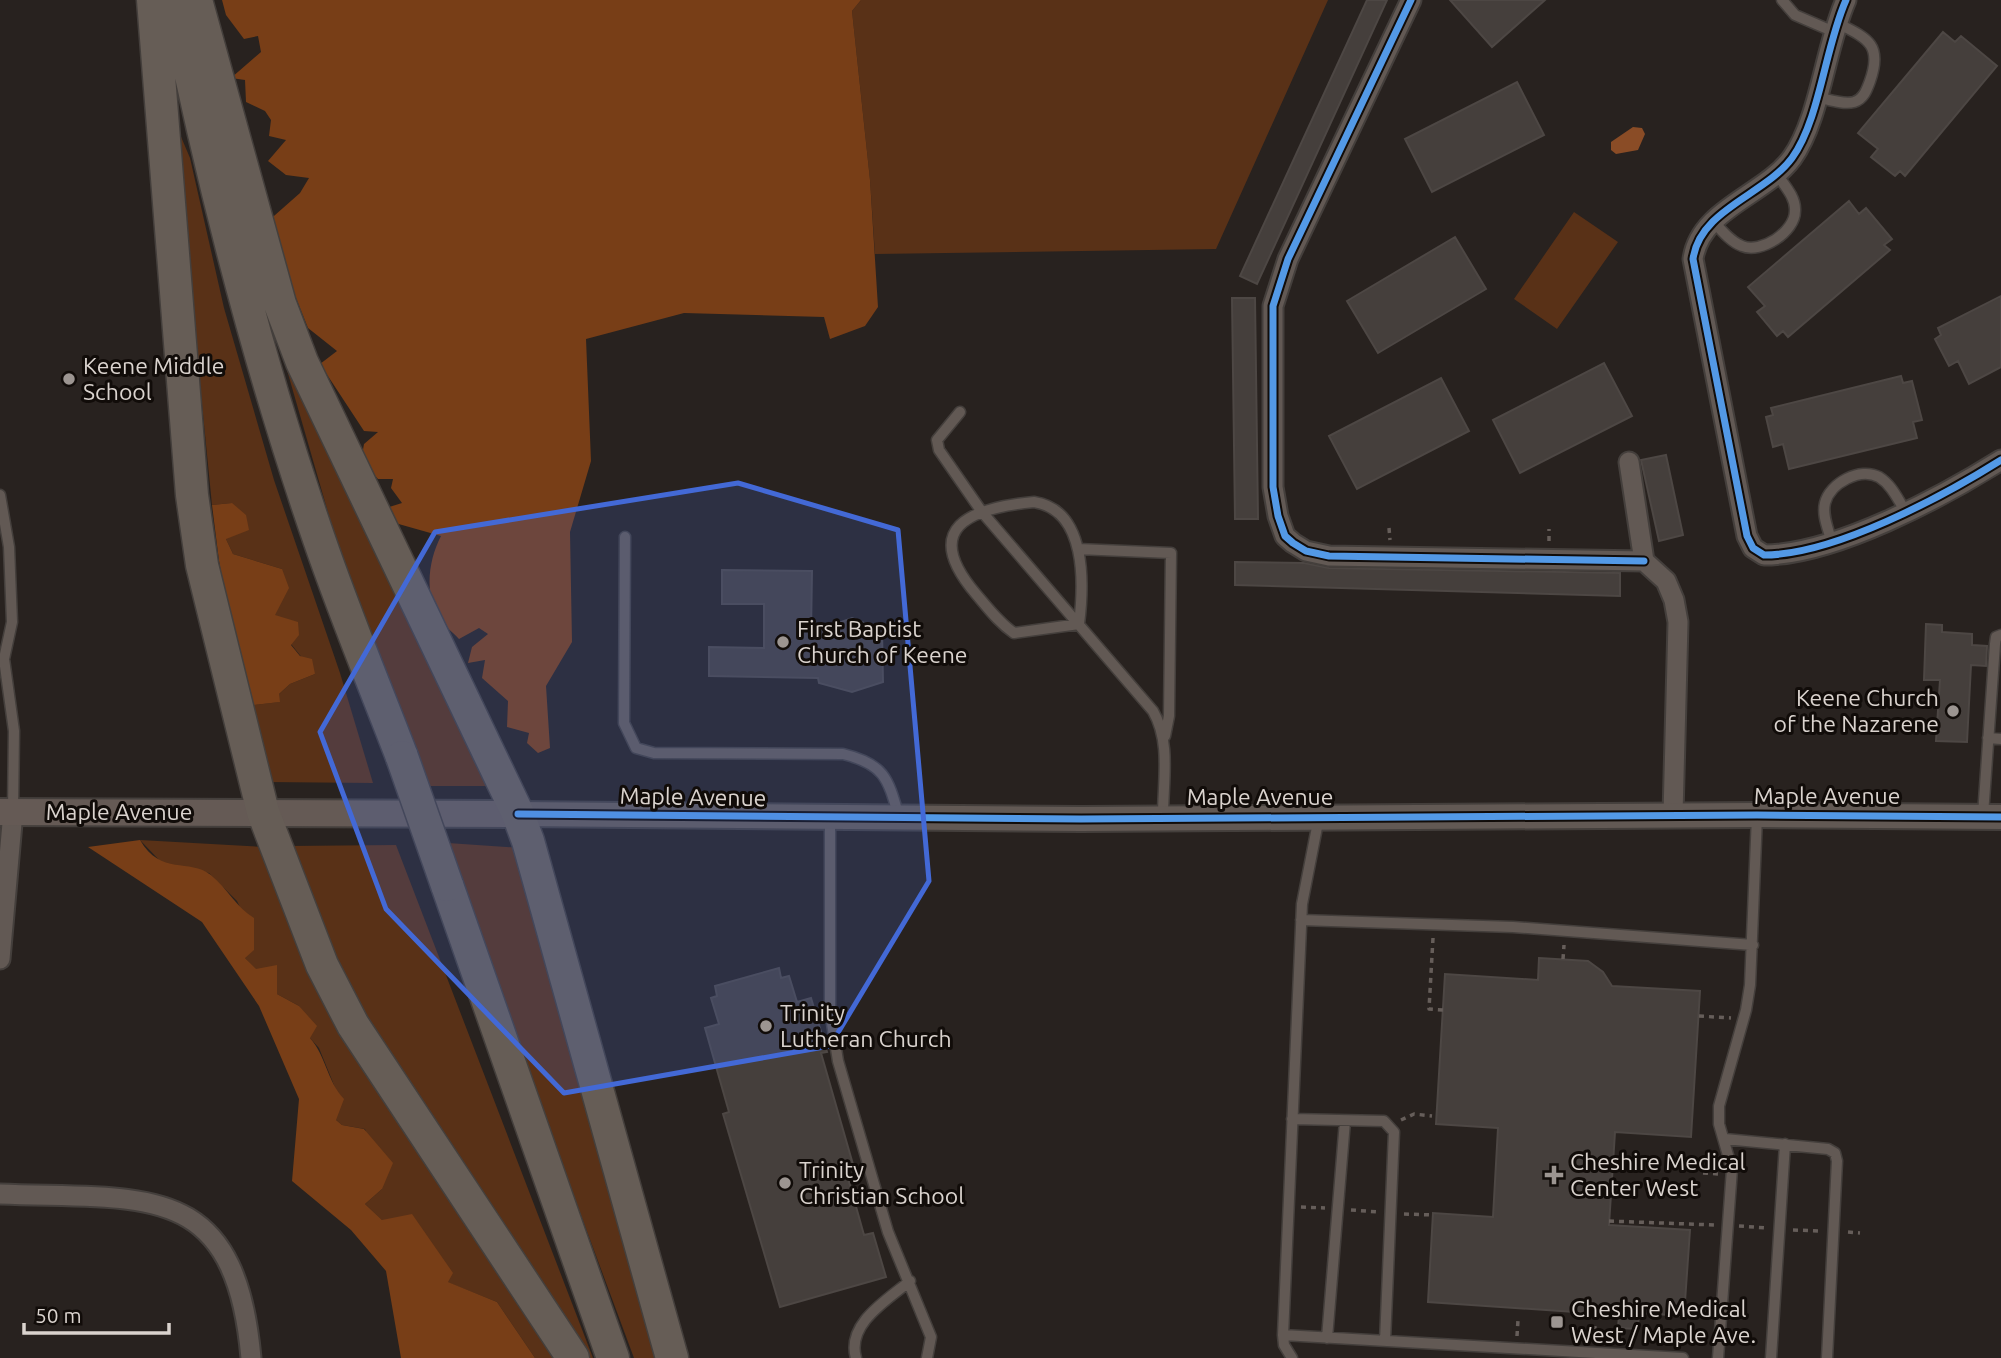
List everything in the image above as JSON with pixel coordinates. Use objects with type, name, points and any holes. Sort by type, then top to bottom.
[{"type":"highway","points":[[153,0],[192,495],[202,565],[263,812],[322,965],[353,1025],[573,1358]]},
{"type":"highway","points":[[175,0],[220,203],[277,411],[319,540],[402,757],[613,1358]]},
{"type":"highway","points":[[196,0],[280,304],[302,362],[518,814],[574,999],[672,1358]]},
{"type":"main road","name":"Maple Avenue","points":[[6,812],[518,814]]},
{"type":"street","points":[[1411,0],[1288,260],[1273,306],[1273,487],[1285,536],[1306,551],[1329,556],[1644,561]]},
{"type":"street","points":[[1846,0],[1834,27],[1802,141],[1791,160],[1714,222],[1695,244],[1693,259],[1747,536],[1753,548],[1763,555],[1831,540],[1938,498],[2001,460]]},
{"type":"street","points":[[1629,462],[1644,561],[1666,581],[1674,600],[1678,622],[1673,815]]},
{"type":"street","points":[[0,959],[6,812]]},
{"type":"street","name":"Maple Avenue","points":[[518,814],[899,818],[1992,816]]},
{"type":"street","points":[[0,1194],[136,1199],[183,1213],[205,1229],[224,1252],[239,1284],[247,1312],[251,1358]]},
{"type":"lane","points":[[1782,0],[1795,15],[1834,27],[1870,43],[1877,62],[1867,90],[1860,100],[1849,103],[1815,97]]},
{"type":"lane","points":[[1714,222],[1733,241],[1745,247],[1765,246],[1774,239],[1791,224],[1795,211],[1790,194],[1776,173]]},
{"type":"lane","points":[[960,412],[937,440],[939,450],[982,512],[1153,711],[1165,739]]},
{"type":"lane","points":[[1831,540],[1824,516],[1825,501],[1834,487],[1854,476],[1872,474],[1880,478],[1906,512]]},
{"type":"lane","points":[[0,495],[9,547],[12,622],[3,673],[14,731],[6,812]]},
{"type":"lane","points":[[1015,504],[1047,504],[1059,512],[1071,528],[1078,549],[1083,594],[1079,624],[1014,634],[1004,626],[969,586],[950,553],[950,539],[958,526],[982,512],[1015,504]]},
{"type":"lane","points":[[625,537],[624,723],[636,748],[654,753],[844,754],[865,759],[889,781],[899,818]]},
{"type":"lane","points":[[1078,549],[1171,553],[1169,716],[1165,739],[1163,816]]},
{"type":"lane","points":[[1992,816],[1988,738],[1995,644],[1996,637],[2001,635]]},
{"type":"lane","points":[[1988,738],[2001,739]]},
{"type":"lane","points":[[1718,1358],[1732,1169],[1719,1124],[1719,1106],[1744,1019],[1753,946],[1757,815]]},
{"type":"lane","points":[[1292,1358],[1284,1345],[1283,1335],[1301,920],[1319,816]]},
{"type":"lane","points":[[830,817],[830,1011],[838,1060],[888,1232],[931,1337],[927,1358]]},
{"type":"lane","points":[[1301,920],[1513,927],[1753,946]]},
{"type":"lane","points":[[1292,1119],[1384,1122],[1390,1125],[1394,1132],[1385,1341]]},
{"type":"lane","points":[[1327,1338],[1345,1121]]},
{"type":"lane","points":[[1725,1139],[1828,1149],[1835,1153],[1837,1161],[1827,1358]]},
{"type":"lane","points":[[1771,1358],[1785,1144]]},
{"type":"lane","points":[[856,1358],[854,1341],[861,1325],[909,1281]]},
{"type":"lane","points":[[1283,1335],[1567,1354],[1683,1358]]},
{"type":"path","points":[[1434,924],[1429,1009],[1443,1010]]},
{"type":"path","points":[[1563,959],[1564,945]]},
{"type":"path","points":[[1699,1016],[1744,1019]]},
{"type":"path","points":[[1390,1125],[1414,1114],[1432,1116]]},
{"type":"path","points":[[1297,1207],[1327,1208]]},
{"type":"path","points":[[1350,1210],[1380,1212]]},
{"type":"path","points":[[1399,1213],[1433,1215]]},
{"type":"path","points":[[1609,1221],[1718,1225]]},
{"type":"path","points":[[1737,1226],[1770,1228]]},
{"type":"path","points":[[1791,1229],[1824,1231]]},
{"type":"path","points":[[1842,1232],[1860,1233]]},
{"type":"highlighted area","points":[[738,483],[898,530],[929,881],[830,1046],[564,1093],[386,909],[320,732],[435,532]]},
{"type":"shaded area","points":[[222,0],[861,0],[852,11],[870,180],[878,307],[865,326],[830,339],[824,317],[684,313],[586,339],[591,461],[570,532],[572,642],[546,686],[550,748],[538,753],[527,743],[529,733],[507,727],[508,701],[482,678],[485,660],[468,663],[472,647],[488,634],[479,628],[459,639],[438,617],[430,594],[430,574],[441,536],[388,521],[386,508],[402,503],[391,488],[393,479],[378,479],[361,461],[364,444],[378,432],[364,431],[320,364],[337,351],[308,328],[266,223],[300,193],[309,178],[286,175],[268,161],[286,140],[269,136],[271,120],[265,111],[246,102],[245,80],[231,78],[261,52],[258,36],[244,39],[226,15]]},
{"type":"shaded area","points":[[861,0],[1328,0],[1216,249],[875,254],[852,11]]},
{"type":"shaded area","points":[[1633,127],[1642,128],[1645,134],[1638,150],[1616,154],[1611,150],[1611,142]]},
{"type":"shaded area","points":[[179,132],[190,158],[224,308],[274,480],[340,673],[373,783],[266,782],[245,706],[279,702],[279,694],[290,684],[315,674],[291,644],[274,615],[282,569],[233,554],[226,539],[232,503],[212,505],[183,212]]},
{"type":"shaded area","points":[[1574,212],[1618,242],[1557,329],[1514,299]]},
{"type":"shaded area","points":[[265,294],[491,786],[427,786],[336,540]]},
{"type":"shaded area","points":[[232,503],[246,515],[249,530],[226,539],[233,554],[282,569],[289,588],[275,615],[298,622],[299,635],[291,645],[300,656],[312,659],[315,674],[290,684],[279,694],[280,702],[245,706],[219,561],[212,505]]},
{"type":"shaded area","points":[[140,840],[265,847],[559,1358],[535,1358],[497,1302],[447,1282],[365,1204],[382,1189],[365,1129],[342,1125],[336,1120],[336,1090],[319,1048],[310,1038],[299,1006],[277,994],[245,958],[242,911],[237,901],[209,873],[162,863]]},
{"type":"shaded area","points":[[140,840],[157,858],[175,865],[194,867],[211,875],[242,909],[254,918],[254,950],[245,958],[256,969],[277,965],[277,994],[299,1006],[317,1026],[310,1038],[344,1099],[336,1120],[342,1125],[364,1129],[393,1163],[382,1189],[365,1204],[382,1220],[412,1214],[453,1273],[448,1282],[497,1302],[535,1358],[401,1358],[386,1271],[351,1230],[292,1181],[299,1099],[259,1006],[202,922],[88,847]]},
{"type":"shaded area","points":[[448,843],[521,848],[665,1358],[634,1358],[497,989]]},
{"type":"shaded area","points":[[396,845],[593,1358],[585,1358],[405,1087],[337,964],[288,846]]},
{"type":"building","points":[[1367,0],[1387,0],[1257,284],[1240,276]]},
{"type":"building","points":[[1450,0],[1545,0],[1492,47]]},
{"type":"building","points":[[1943,32],[1955,42],[1961,36],[1997,66],[1905,176],[1900,171],[1895,176],[1871,157],[1878,149],[1858,133]]},
{"type":"building","points":[[1517,82],[1544,135],[1432,192],[1405,139]]},
{"type":"building","points":[[1849,201],[1859,214],[1866,208],[1892,239],[1884,245],[1890,250],[1788,337],[1783,331],[1777,336],[1757,312],[1765,306],[1748,287]]},
{"type":"building","points":[[1455,237],[1486,289],[1378,353],[1347,301]]},
{"type":"building","points":[[2001,296],[2001,367],[1969,384],[1958,361],[1949,366],[1935,339],[1941,335],[1938,328]]},
{"type":"building","points":[[1232,298],[1255,298],[1258,519],[1235,519]]},
{"type":"building","points":[[1604,363],[1632,416],[1520,473],[1493,420]]},
{"type":"building","points":[[1901,376],[1903,383],[1912,381],[1922,420],[1913,422],[1917,438],[1789,469],[1783,444],[1773,447],[1766,417],[1773,415],[1771,408]]},
{"type":"building","points":[[1441,378],[1469,431],[1357,489],[1329,436]]},
{"type":"building","points":[[1666,455],[1683,535],[1659,541],[1641,460]]},
{"type":"building","points":[[1235,562],[1304,563],[1329,568],[1620,573],[1620,596],[1235,585]]},
{"type":"building","points":[[722,570],[812,571],[811,633],[852,618],[882,630],[883,682],[852,692],[819,683],[818,678],[709,676],[709,647],[764,648],[764,604],[722,604]]},
{"type":"building","name":"Keene Church of the Nazarene","points":[[1926,624],[1942,625],[1942,632],[1972,634],[1972,645],[1987,646],[1986,666],[1971,665],[1967,742],[1936,741],[1940,680],[1924,680]]},
{"type":"building","name":"Cheshire Medical Center West","points":[[1539,958],[1588,961],[1603,972],[1612,986],[1700,991],[1691,1137],[1615,1132],[1609,1225],[1690,1230],[1684,1316],[1639,1313],[1638,1329],[1618,1328],[1619,1315],[1428,1302],[1433,1213],[1493,1217],[1498,1128],[1436,1124],[1445,974],[1538,980]]},
{"type":"building","name":"Trinity Christian School","points":[[779,968],[781,978],[789,976],[797,1002],[811,998],[827,1052],[821,1053],[854,1168],[846,1171],[864,1235],[873,1233],[886,1277],[780,1307],[723,1114],[729,1112],[705,1028],[719,1024],[711,998],[717,996],[715,986]]},
{"type":"cycle path","points":[[1411,0],[1288,259],[1273,306],[1273,487],[1285,536],[1306,551],[1329,556],[1644,561]]},
{"type":"cycle path","points":[[1846,0],[1816,103],[1792,158],[1780,171],[1720,215],[1708,227],[1698,242],[1693,259],[1747,536],[1753,548],[1764,555],[1822,545],[1854,535],[1919,506],[2001,460]]},
{"type":"cycle path","points":[[518,814],[1081,819],[1757,815],[2001,817]]},
{"type":"place","name":"Keene Middle School","points":[[69,379]]},
{"type":"place","name":"First Baptist Church of Keene","points":[[783,642]]},
{"type":"place","name":"Keene Church of the Nazarene","points":[[1953,711]]},
{"type":"place","name":"Trinity Lutheran Church","points":[[766,1026]]},
{"type":"place","name":"Cheshire Medical Center West","points":[[1554,1175]]},
{"type":"place","name":"Trinity Christian School","points":[[785,1183]]},
{"type":"place","name":"Cheshire Medical West / Maple Ave.","points":[[1557,1322]]}]
